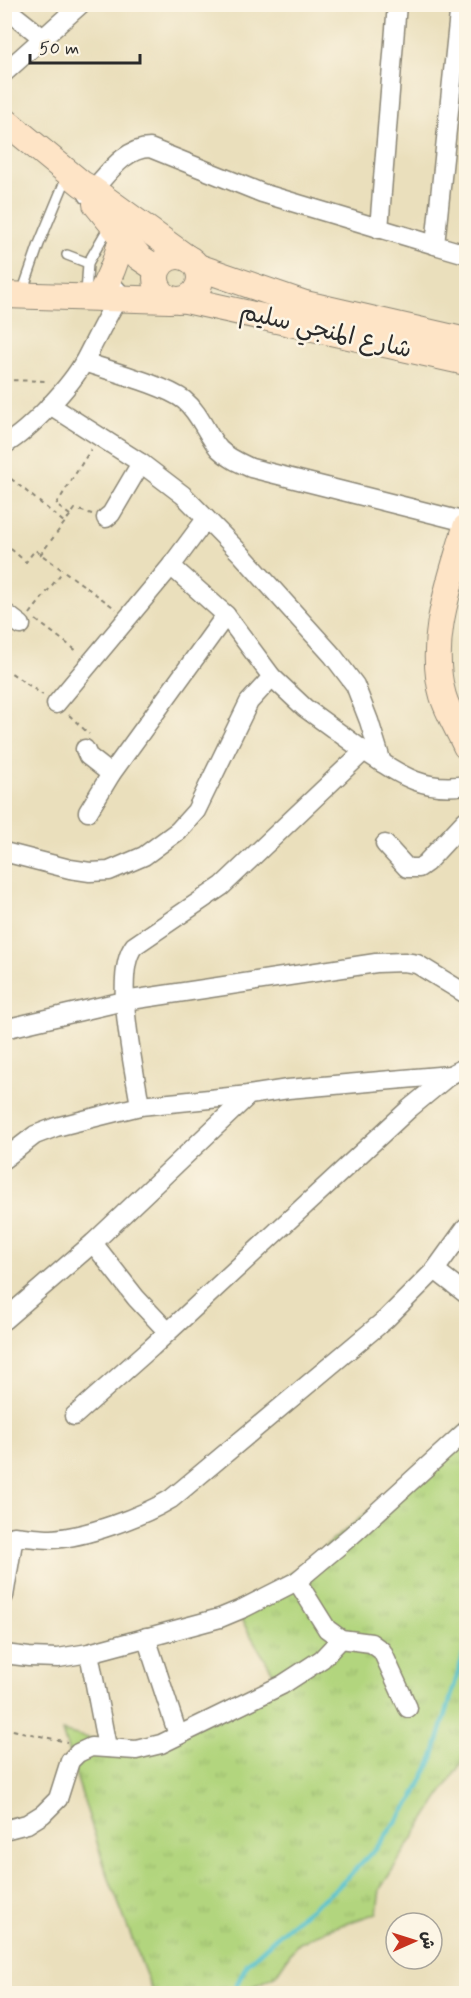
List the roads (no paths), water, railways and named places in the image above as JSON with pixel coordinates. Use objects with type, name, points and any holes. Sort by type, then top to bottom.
[{"type":"main road","points":[[4,120],[83,185],[140,257],[157,271]]},
{"type":"main road","name":"شارع المنجي سليم","points":[[83,185],[192,262],[305,304],[466,341]]},
{"type":"main road","points":[[105,295],[118,255],[117,229]]},
{"type":"main road","points":[[105,295],[135,278],[157,271],[167,259],[180,256],[192,262],[200,276],[199,286],[194,294],[178,300],[160,292],[157,286],[157,271]]},
{"type":"main road","name":"شارع المنجي سليم","points":[[13,295],[105,295],[153,301],[178,300],[466,362]]},
{"type":"main road","points":[[464,735],[444,696],[439,669],[439,633],[466,527]]},
{"type":"street","points":[[4,73],[81,4]]},
{"type":"street","points":[[379,229],[397,4]]},
{"type":"street","points":[[435,245],[460,4]]},
{"type":"street","points":[[4,7],[43,38]]},
{"type":"street","points":[[83,185],[128,153],[139,148],[150,147],[262,193],[466,254]]},
{"type":"street","points":[[4,445],[20,435],[50,405],[84,362],[105,295]]},
{"type":"street","points":[[84,362],[167,391],[184,400],[196,413],[219,449],[234,460],[251,468],[466,522]]},
{"type":"street","points":[[50,405],[141,463],[183,495],[241,554],[333,656],[355,685],[382,763]]},
{"type":"street","points":[[106,518],[111,514],[141,463]]},
{"type":"street","points":[[56,704],[171,566],[206,519]]},
{"type":"street","points":[[171,566],[226,615],[272,677],[304,708],[364,752],[404,777],[431,786],[466,785]]},
{"type":"street","points":[[4,612],[25,620]]},
{"type":"street","points":[[88,812],[111,774],[226,615]]},
{"type":"street","points":[[4,852],[90,872],[109,872],[144,855],[178,831],[196,811],[249,702],[272,677]]},
{"type":"street","points":[[85,749],[88,756],[111,774]]},
{"type":"street","points":[[140,1106],[124,1002],[128,957],[134,946],[222,886],[364,752]]},
{"type":"street","points":[[385,844],[408,868],[419,868],[466,820]]},
{"type":"street","points":[[4,1029],[124,1002],[386,963],[417,964],[466,994]]},
{"type":"street","points":[[74,1416],[410,1108],[450,1075],[466,1067]]},
{"type":"street","points":[[4,1159],[35,1135],[56,1127],[140,1106],[288,1089],[450,1075]]},
{"type":"street","points":[[4,1320],[93,1243],[249,1095]]},
{"type":"street","points":[[4,1596],[14,1536],[52,1539],[87,1532],[150,1511],[171,1499],[386,1319],[435,1270],[466,1227]]},
{"type":"street","points":[[93,1243],[136,1298],[168,1332]]},
{"type":"street","points":[[435,1270],[466,1294]]},
{"type":"street","points":[[4,1654],[58,1658],[89,1653],[244,1608],[297,1581],[352,1535],[466,1431]]},
{"type":"street","points":[[297,1581],[327,1629],[340,1639],[377,1646],[382,1651],[408,1708]]},
{"type":"street","points":[[146,1637],[178,1735]]},
{"type":"street","points":[[4,1830],[27,1824],[43,1814],[58,1799],[70,1761],[78,1753],[99,1747],[136,1750],[149,1748],[282,1685],[322,1659],[340,1639]]},
{"type":"street","points":[[89,1653],[99,1747]]},
{"type":"lane","points":[[13,295],[42,245],[83,185]]},
{"type":"lane","points":[[87,263],[117,229]]},
{"type":"lane","points":[[67,255],[87,263],[105,295]]},
{"type":"waterway","points":[[232,1994],[247,1964],[286,1928],[338,1887],[378,1846],[413,1799],[433,1758],[466,1646]]}]
